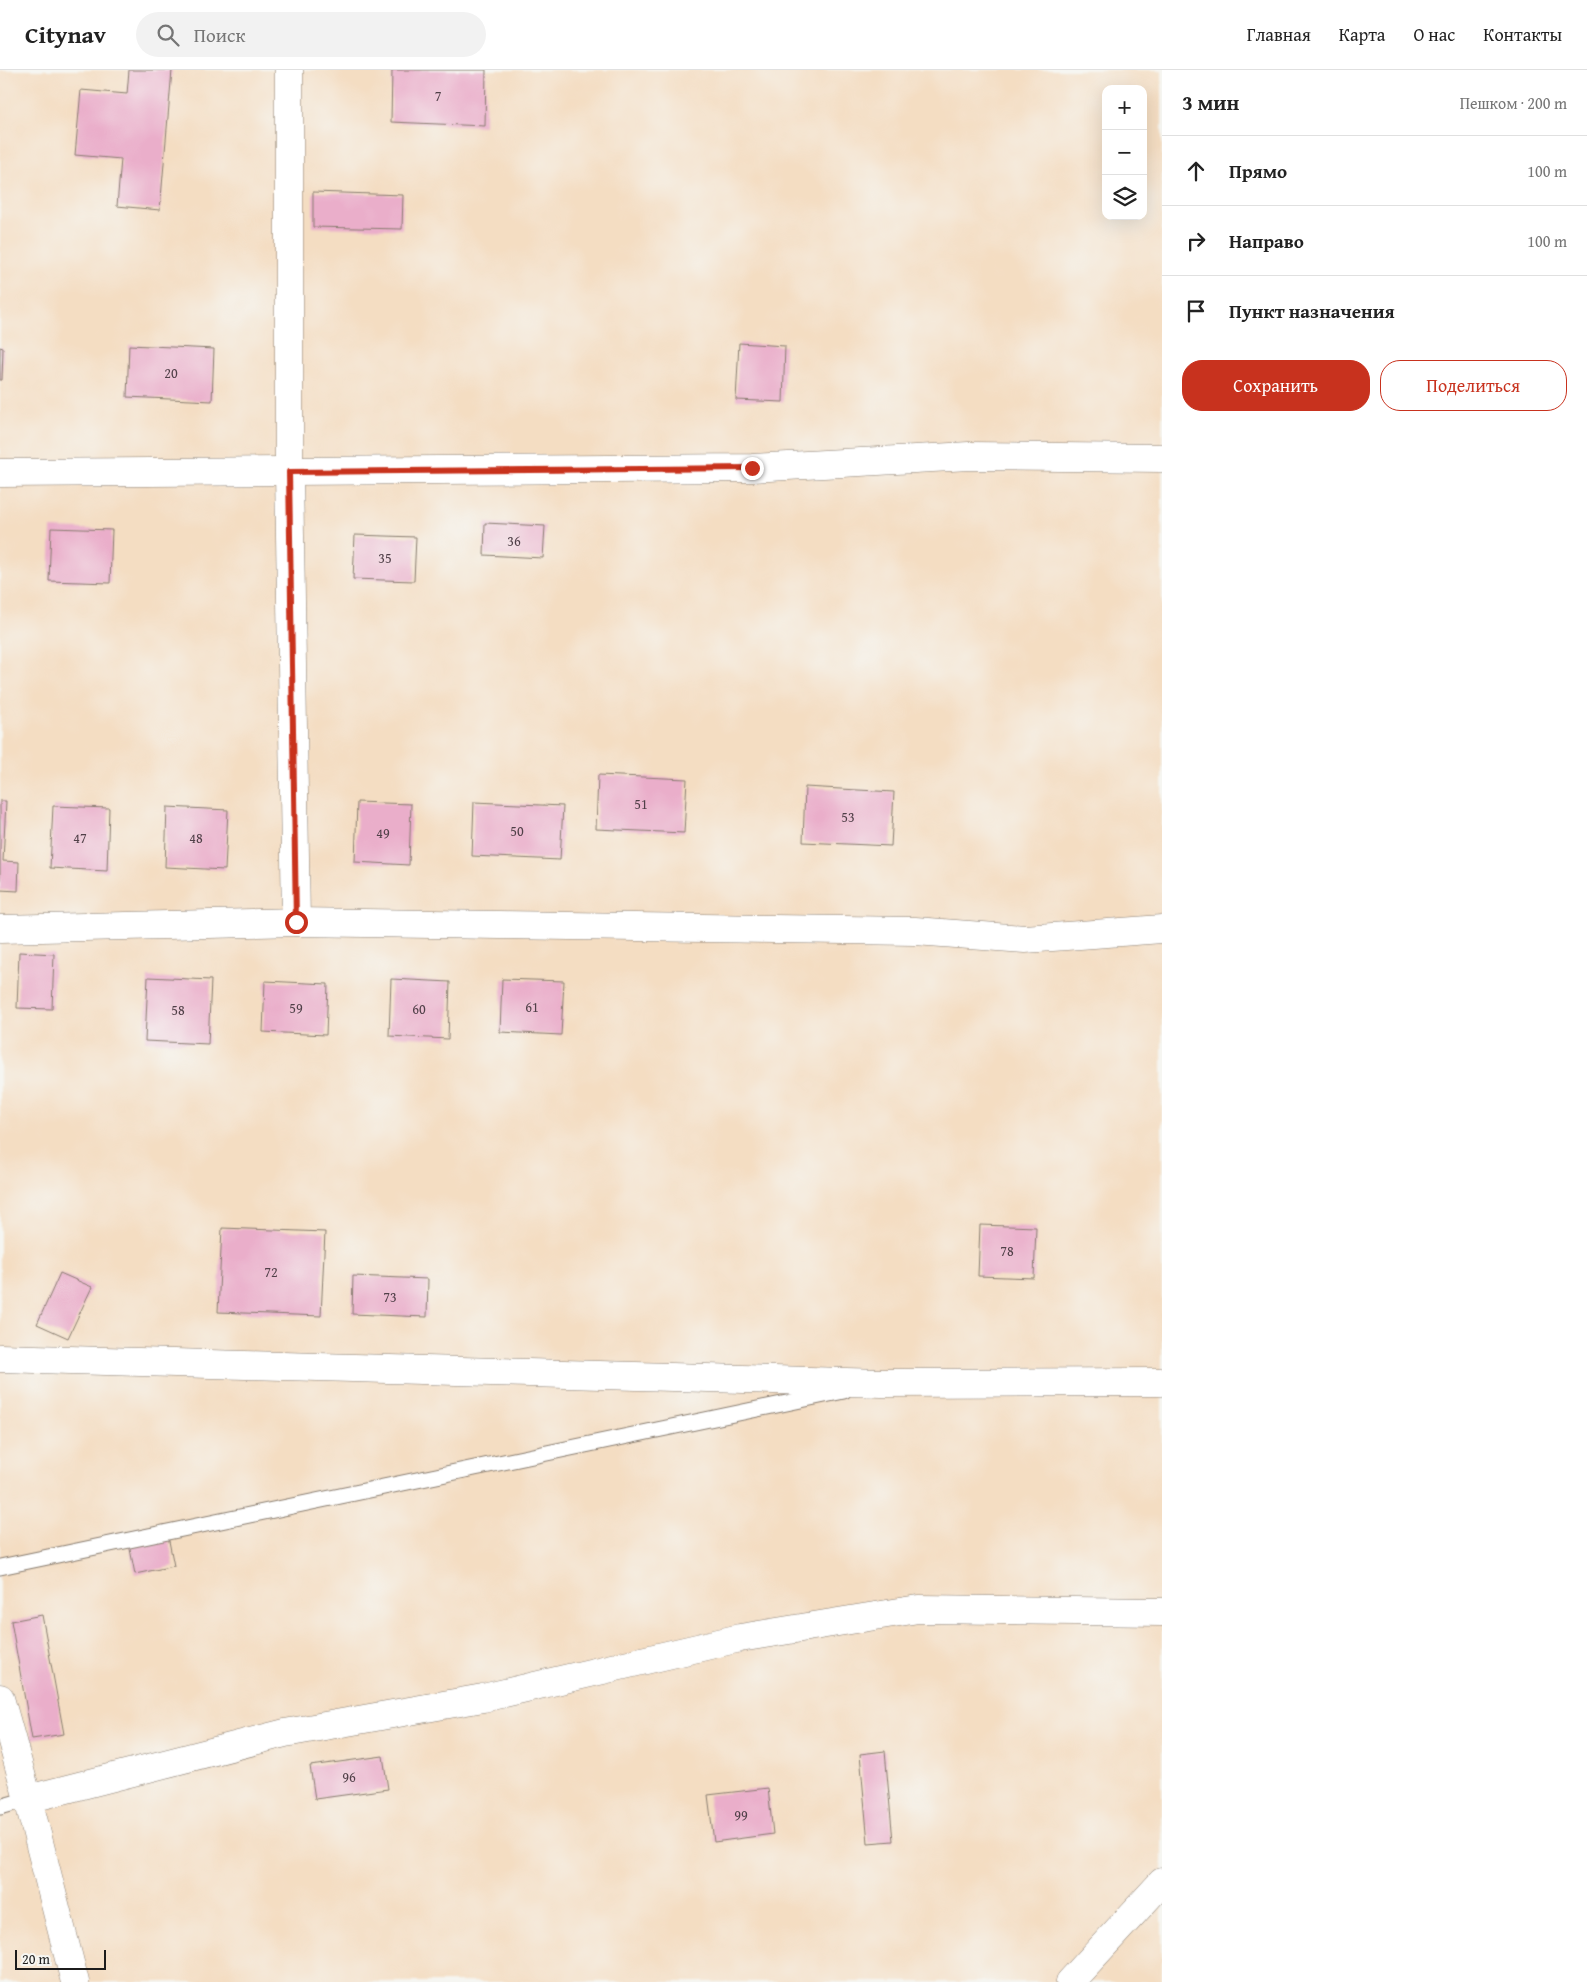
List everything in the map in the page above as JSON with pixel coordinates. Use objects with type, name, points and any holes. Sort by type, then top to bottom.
[{"type":"street","points":[[289,70],[289,472],[296,922]]},
{"type":"street","points":[[0,473],[752,468],[969,456],[1162,458]]},
{"type":"street","points":[[0,929],[296,922],[915,931],[1025,939],[1162,929]]},
{"type":"street","points":[[0,1358],[882,1384],[1162,1382]]},
{"type":"street","points":[[28,1799],[285,1733],[484,1698],[740,1638],[908,1610],[1162,1612]]},
{"type":"street","points":[[0,1698],[75,1982]]},
{"type":"street","points":[[1070,1982],[1162,1882]]},
{"type":"lane","points":[[0,1566],[882,1384]]},
{"type":"lane","points":[[0,1807],[28,1799]]},
{"type":"building","points":[[129,70],[172,70],[160,210],[117,206],[121,159],[75,155],[81,90],[127,94]]},
{"type":"building","points":[[392,70],[486,70],[485,126],[391,122]]},
{"type":"building","points":[[313,192],[403,195],[402,229],[313,227]]},
{"type":"building","points":[[739,343],[785,346],[783,402],[736,400]]},
{"type":"building","points":[[129,345],[214,349],[212,401],[127,397]]},
{"type":"building","points":[[0,347],[3,348],[2,380],[0,380]]},
{"type":"building","points":[[485,523],[545,526],[543,558],[484,555]]},
{"type":"building","points":[[51,528],[112,530],[110,583],[49,581]]},
{"type":"building","points":[[355,535],[416,537],[414,581],[353,579]]},
{"type":"building","points":[[598,775],[687,779],[684,833],[596,829]]},
{"type":"building","points":[[805,787],[894,792],[891,846],[803,842]]},
{"type":"building","points":[[0,801],[6,801],[3,861],[19,862],[18,891],[0,890]]},
{"type":"building","points":[[357,802],[411,804],[409,865],[355,862]]},
{"type":"building","points":[[474,802],[563,806],[560,860],[472,856]]},
{"type":"building","points":[[53,806],[109,808],[107,871],[50,868]]},
{"type":"building","points":[[167,807],[228,810],[225,870],[165,867]]},
{"type":"building","points":[[19,952],[54,954],[52,1009],[17,1008]]},
{"type":"building","points":[[148,977],[211,980],[208,1044],[145,1041]]},
{"type":"building","points":[[391,979],[450,982],[448,1039],[389,1036]]},
{"type":"building","points":[[502,979],[564,981],[561,1035],[500,1032]]},
{"type":"building","points":[[265,981],[328,984],[326,1035],[263,1032]]},
{"type":"building","points":[[980,1225],[1036,1227],[1034,1278],[978,1276]]},
{"type":"building","points":[[222,1228],[325,1232],[321,1316],[218,1312]]},
{"type":"building","points":[[60,1273],[92,1287],[68,1338],[37,1324]]},
{"type":"building","points":[[353,1276],[428,1279],[427,1317],[352,1314]]},
{"type":"building","points":[[168,1536],[174,1566],[135,1574],[129,1544]]},
{"type":"building","points":[[42,1615],[64,1734],[32,1739],[11,1621]]},
{"type":"building","points":[[885,1751],[893,1841],[868,1843],[860,1754]]},
{"type":"building","points":[[383,1756],[388,1789],[315,1799],[310,1766]]},
{"type":"building","points":[[768,1788],[773,1834],[714,1842],[708,1795]]},
{"type":"route","points":[[296,922],[289,472],[752,468]]}]
